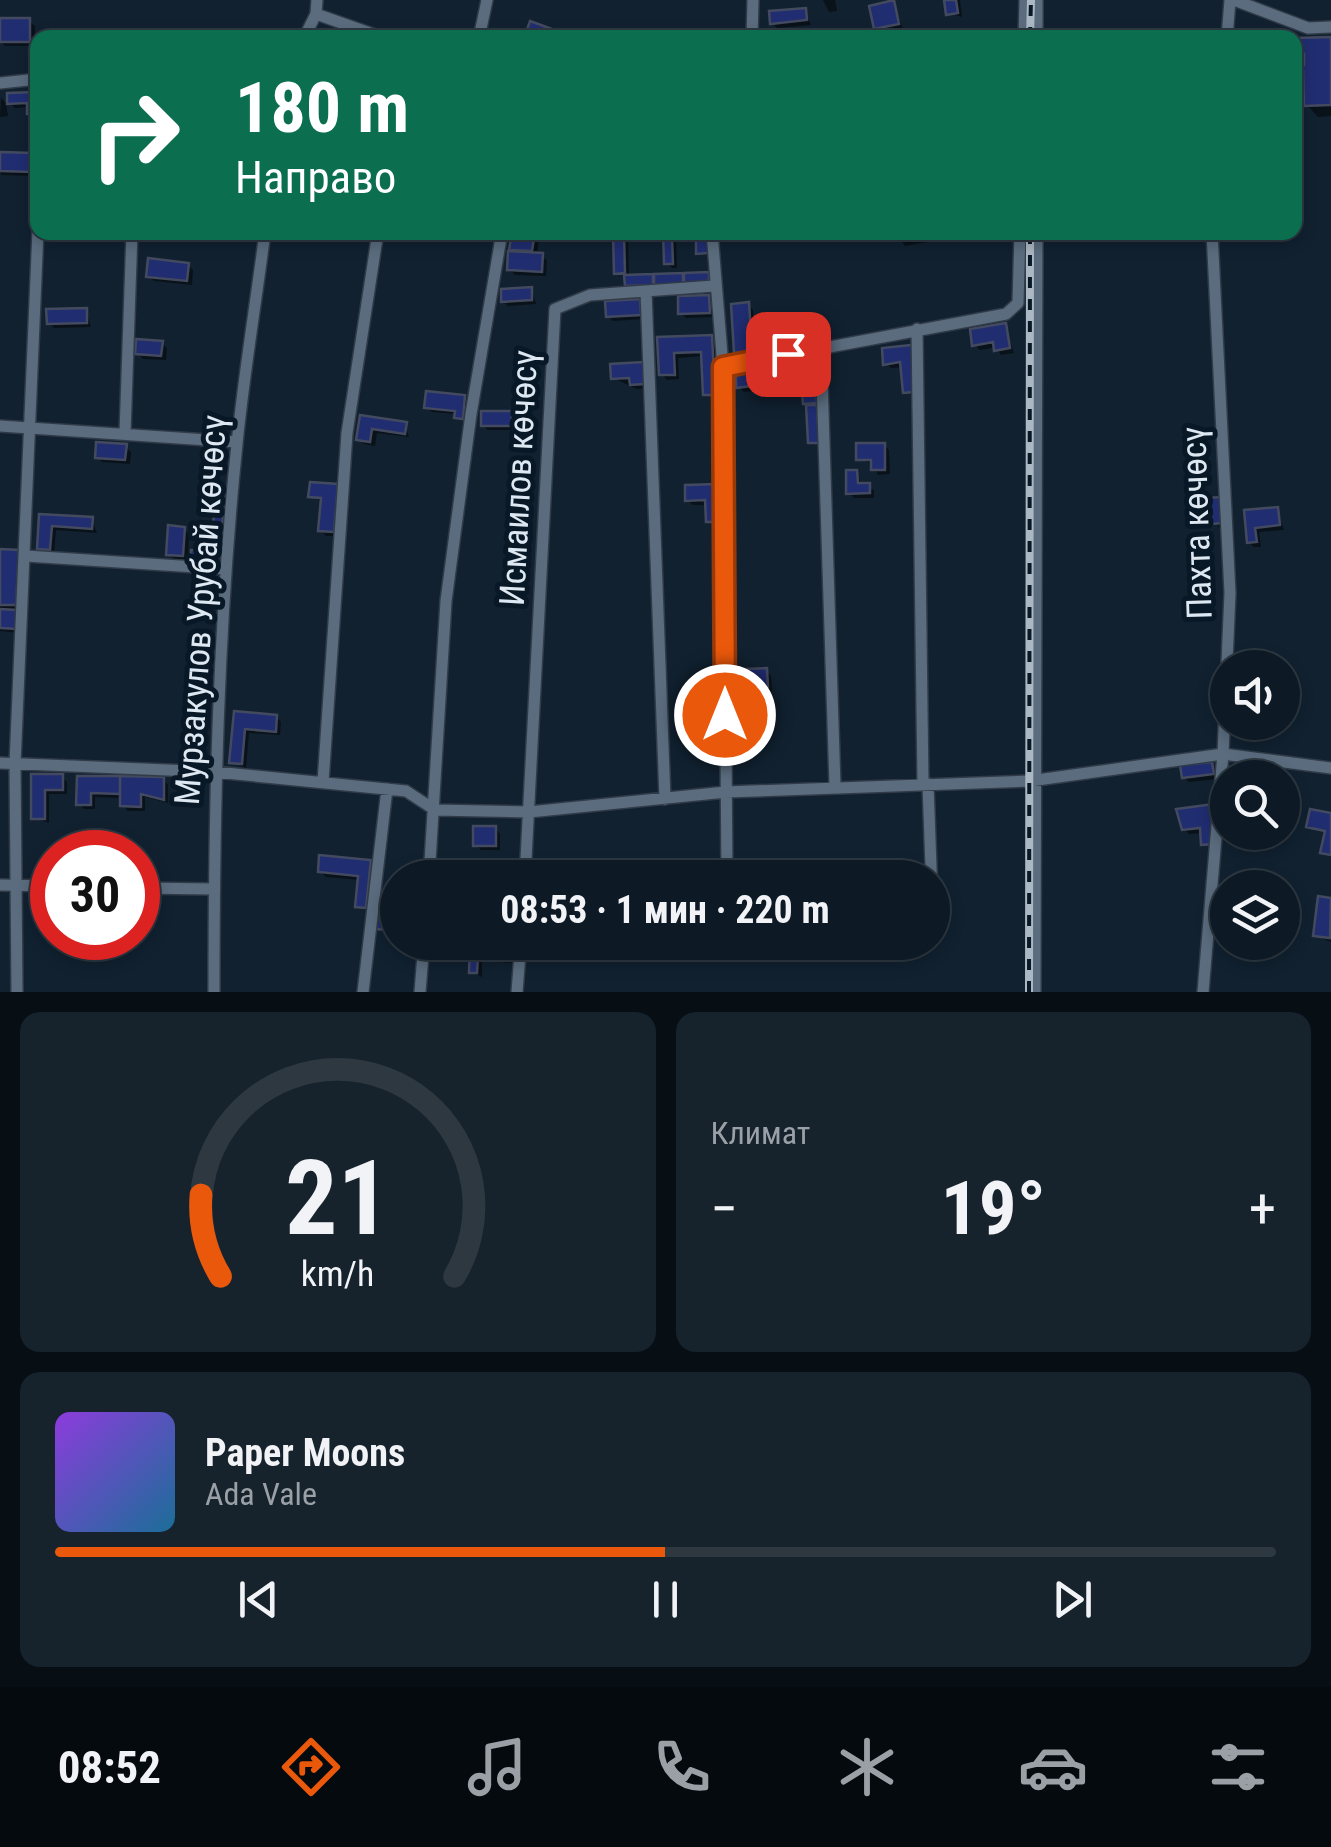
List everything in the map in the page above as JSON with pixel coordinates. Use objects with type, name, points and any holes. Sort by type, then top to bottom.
[{"type":"street","points":[[308,30],[316,14],[317,0]]},
{"type":"street","points":[[480,30],[487,0]]},
{"type":"street","points":[[752,30],[753,0]]},
{"type":"street","points":[[1024,30],[1025,0]]},
{"type":"street","points":[[1037,0],[1037,30]]},
{"type":"street","points":[[1227,30],[1232,0],[1308,28],[1331,27]]},
{"type":"street","points":[[316,14],[361,30]]},
{"type":"street","points":[[0,83],[30,80]]},
{"type":"street","points":[[16,992],[15,764],[38,240]]},
{"type":"street","points":[[125,433],[132,240]]},
{"type":"street","name":"Мурзакулов Урубай көчөсү","points":[[214,992],[215,772],[226,570],[237,442],[264,240]]},
{"type":"street","points":[[323,782],[347,433],[377,240]]},
{"type":"street","points":[[431,860],[448,586],[471,414],[501,240]]},
{"type":"street","points":[[712,240],[723,367],[727,860]]},
{"type":"street","points":[[723,367],[1006,314],[1018,303],[1020,240]]},
{"type":"street","points":[[1035,992],[1037,240]]},
{"type":"street","name":"Пахта көчөсү","points":[[1203,992],[1223,754],[1230,593],[1212,240]]},
{"type":"street","name":"Исмаилов көчөсү","points":[[529,812],[554,309],[590,295],[714,286]]},
{"type":"street","points":[[646,291],[665,799]]},
{"type":"street","points":[[917,328],[930,860]]},
{"type":"street","points":[[822,348],[835,786]]},
{"type":"street","points":[[0,426],[237,442]]},
{"type":"street","points":[[26,556],[226,570]]},
{"type":"street","points":[[0,763],[215,772],[323,782],[406,791],[435,810],[529,812],[726,792],[1036,780],[1223,754],[1331,768]]},
{"type":"street","points":[[363,992],[387,789]]},
{"type":"street","points":[[526,860],[529,812]]},
{"type":"street","points":[[0,885],[30,885]]},
{"type":"street","points":[[160,889],[214,890]]},
{"type":"street","points":[[420,992],[423,960]]},
{"type":"street","points":[[517,992],[519,960]]},
{"type":"building","points":[[894,0],[899,24],[874,29],[869,6]]},
{"type":"building","points":[[944,0],[956,0],[958,13],[946,15]]},
{"type":"building","points":[[806,8],[807,20],[770,24],[769,11]]},
{"type":"building","points":[[0,18],[30,18],[30,42],[0,42]]},
{"type":"building","points":[[530,21],[552,29],[552,30],[527,30]]},
{"type":"building","points":[[1331,37],[1331,105],[1304,106],[1302,38]]},
{"type":"building","points":[[30,92],[30,114],[27,103],[7,104],[7,93]]},
{"type":"building","points":[[0,152],[30,153],[30,172],[0,171]]},
{"type":"building","points":[[511,240],[534,240],[532,251],[509,250]]},
{"type":"building","points":[[613,240],[624,240],[625,273],[614,274]]},
{"type":"building","points":[[663,240],[672,240],[673,264],[664,264]]},
{"type":"building","points":[[696,240],[708,240],[709,253],[696,254]]},
{"type":"building","points":[[508,251],[543,253],[542,272],[507,270]]},
{"type":"building","points":[[148,258],[189,263],[187,281],[146,277]]},
{"type":"building","points":[[709,272],[709,283],[684,284],[684,273]]},
{"type":"building","points":[[683,273],[683,284],[654,285],[654,274]]},
{"type":"building","points":[[653,274],[653,285],[625,286],[624,275]]},
{"type":"building","points":[[532,287],[532,300],[501,302],[501,289]]},
{"type":"building","points":[[709,295],[710,313],[678,314],[678,296]]},
{"type":"building","points":[[640,299],[641,315],[606,317],[605,301]]},
{"type":"building","points":[[749,302],[752,352],[734,353],[731,304]]},
{"type":"building","points":[[87,308],[87,323],[47,324],[46,309]]},
{"type":"building","points":[[1006,323],[1010,348],[994,351],[993,342],[972,346],[970,329]]},
{"type":"building","points":[[712,335],[715,395],[703,395],[701,352],[674,353],[675,375],[659,375],[657,337]]},
{"type":"building","points":[[136,339],[163,341],[161,356],[135,354]]},
{"type":"building","points":[[912,345],[914,392],[903,393],[900,362],[883,365],[882,348]]},
{"type":"building","points":[[813,360],[817,403],[803,404],[800,373],[771,376],[770,364]]},
{"type":"building","points":[[643,362],[644,384],[630,385],[629,378],[611,379],[610,364]]},
{"type":"building","points":[[767,368],[768,384],[736,388],[736,372]]},
{"type":"building","points":[[426,391],[465,395],[463,419],[454,418],[455,411],[424,408]]},
{"type":"building","points":[[806,405],[817,405],[819,443],[808,443]]},
{"type":"building","points":[[481,411],[512,411],[512,426],[481,426]]},
{"type":"building","points":[[360,415],[407,422],[405,434],[372,429],[370,442],[356,440]]},
{"type":"building","points":[[96,442],[127,444],[125,460],[95,458]]},
{"type":"building","points":[[856,443],[885,443],[885,470],[871,470],[871,460],[856,460]]},
{"type":"building","points":[[846,470],[857,470],[858,483],[870,483],[870,493],[846,494]]},
{"type":"building","points":[[310,482],[338,484],[334,532],[318,531],[321,498],[308,497]]},
{"type":"building","points":[[718,484],[719,522],[706,522],[705,500],[685,501],[685,485]]},
{"type":"building","points":[[205,487],[226,489],[222,527],[213,526],[215,500],[203,499]]},
{"type":"building","points":[[1221,497],[1223,523],[1211,524],[1211,514],[1194,516],[1193,499]]},
{"type":"building","points":[[1278,507],[1280,525],[1255,528],[1257,542],[1247,543],[1244,510]]},
{"type":"building","points":[[39,514],[93,517],[92,529],[52,526],[50,550],[37,549]]},
{"type":"building","points":[[168,525],[185,527],[183,556],[166,555]]},
{"type":"building","points":[[0,549],[19,550],[16,605],[0,605]]},
{"type":"building","points":[[191,550],[218,552],[218,562],[191,560]]},
{"type":"building","points":[[0,609],[17,610],[16,629],[0,628]]},
{"type":"building","points":[[767,668],[768,687],[746,688],[745,669]]},
{"type":"building","points":[[234,711],[277,715],[276,732],[245,729],[242,764],[229,763]]},
{"type":"building","points":[[1210,762],[1210,774],[1182,778],[1180,765]]},
{"type":"building","points":[[31,774],[63,774],[63,790],[45,790],[45,819],[31,819]]},
{"type":"building","points":[[77,776],[120,776],[120,794],[91,793],[91,805],[76,805]]},
{"type":"building","points":[[120,776],[164,777],[164,800],[141,794],[141,807],[120,806]]},
{"type":"building","points":[[1210,805],[1210,844],[1201,845],[1200,828],[1182,830],[1176,809]]},
{"type":"building","points":[[1310,809],[1331,813],[1331,855],[1320,853],[1325,831],[1306,827]]},
{"type":"building","points":[[473,826],[496,826],[496,846],[473,846]]},
{"type":"building","points":[[319,855],[371,860],[366,908],[355,907],[358,876],[318,872]]},
{"type":"building","points":[[380,891],[380,929],[376,929]]},
{"type":"building","points":[[1318,896],[1331,898],[1330,938],[1313,936]]},
{"type":"building","points":[[469,960],[478,960],[477,973],[469,973]]},
{"type":"railway","points":[[1030,30],[1031,0]]},
{"type":"railway","points":[[1029,992],[1030,240]]},
{"type":"route","points":[[725,715],[723,367],[788,354]]}]
